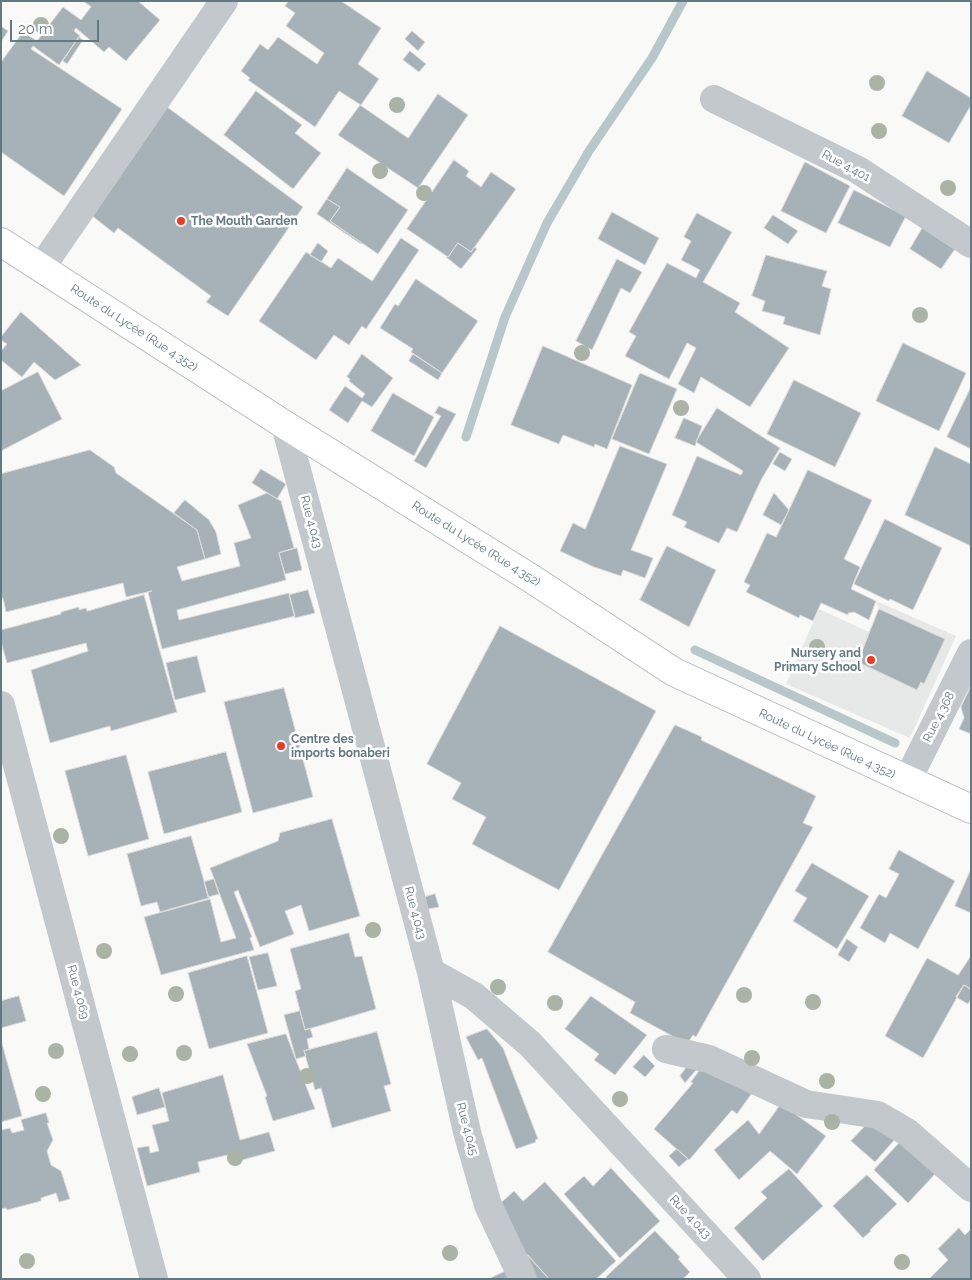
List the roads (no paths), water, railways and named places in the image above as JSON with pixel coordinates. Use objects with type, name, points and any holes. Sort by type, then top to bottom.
[{"type":"main road","name":"Route du Lycée (Rue 4.352)","points":[[1,242],[285,426],[532,579],[674,672],[971,810]]},
{"type":"street","points":[[41,268],[224,1]]},
{"type":"street","name":"Rue 4.401","points":[[714,99],[858,170],[971,244]]},
{"type":"street","name":"Rue 4.043","points":[[285,426],[431,972],[474,996],[530,1044],[747,1279]]},
{"type":"street","name":"Rue 4.368","points":[[907,781],[971,653]]},
{"type":"street","name":"Rue 4.069","points":[[1,705],[154,1279]]},
{"type":"street","name":"Rue 4.045","points":[[431,972],[467,1132],[488,1205],[523,1279]]},
{"type":"street","points":[[666,1049],[709,1059],[806,1104],[878,1115],[908,1132],[971,1188]]},
{"type":"waterway","points":[[466,437],[505,317],[547,223],[589,151],[652,58],[683,1]]},
{"type":"waterway","points":[[695,650],[895,743]]},
{"type":"place","name":"The Mouth Garden","points":[[181,221]]},
{"type":"place","name":"Nursery and Primary School","points":[[871,660]]},
{"type":"place","name":"Centre des imports bonaberi","points":[[281,746]]}]
